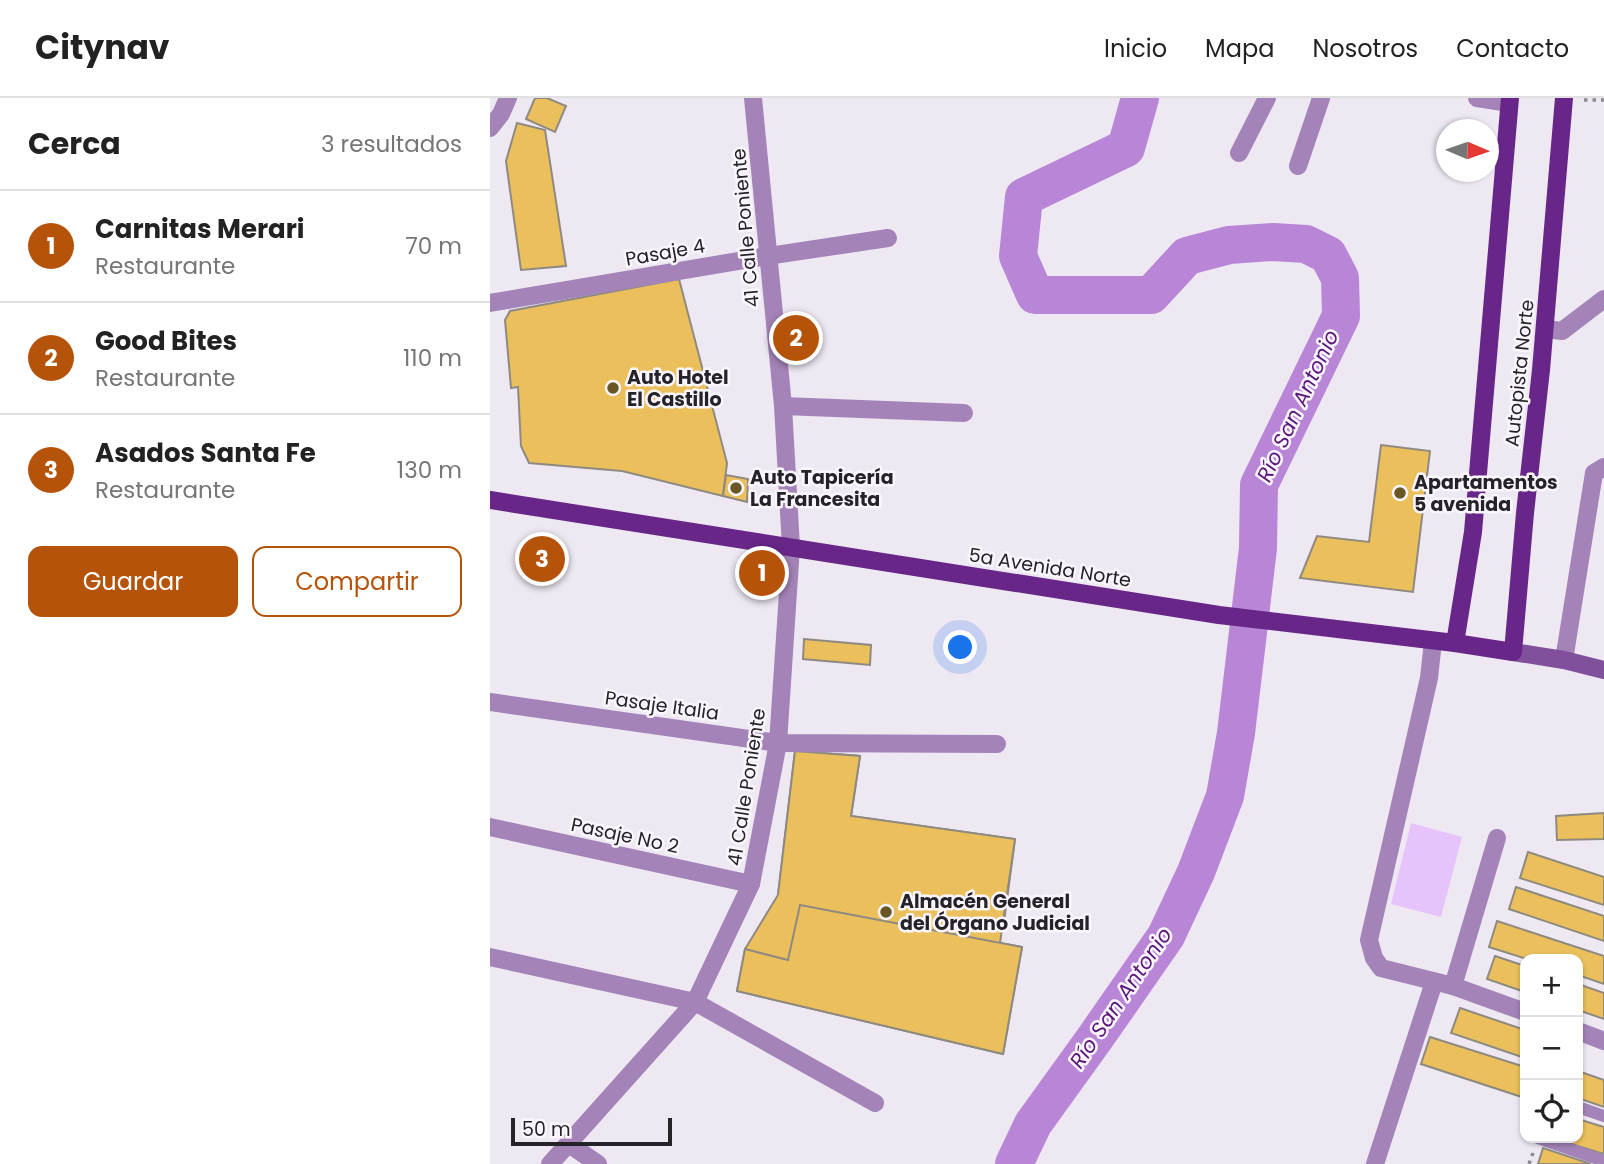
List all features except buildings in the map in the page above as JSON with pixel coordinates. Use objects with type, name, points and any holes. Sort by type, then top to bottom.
[{"type":"main road","name":"Autopista Norte","points":[[1513,652],[1545,329],[1564,98]]},
{"type":"main road","name":"Autopista Norte","points":[[1455,643],[1473,532],[1510,100]]},
{"type":"main road","name":"5a Avenida Norte","points":[[490,500],[1219,615],[1455,643],[1564,660],[1604,670]]},
{"type":"street","points":[[490,128],[501,114],[508,98]]},
{"type":"street","name":"41 Calle Poniente","points":[[550,1164],[695,1002],[751,884],[778,743],[791,547],[783,406],[754,98]]},
{"type":"street","points":[[1239,153],[1267,98]]},
{"type":"street","points":[[1298,166],[1321,98]]},
{"type":"street","points":[[1477,98],[1510,100]]},
{"type":"street","name":"Pasaje 4","points":[[490,303],[888,238]]},
{"type":"street","points":[[1545,329],[1562,331],[1604,299]]},
{"type":"street","points":[[783,406],[964,413]]},
{"type":"street","points":[[1564,660],[1594,473],[1604,467]]},
{"type":"street","points":[[1433,641],[1429,678],[1369,940],[1374,958],[1381,968],[1453,986],[1520,1010]]},
{"type":"street","name":"Pasaje Italia","points":[[490,702],[778,743],[997,744]]},
{"type":"street","name":"Pasaje No 2","points":[[490,827],[751,884]]},
{"type":"street","points":[[1453,986],[1497,838]]},
{"type":"street","points":[[490,957],[695,1002],[875,1103]]},
{"type":"street","points":[[1375,1164],[1434,982]]},
{"type":"street","points":[[1583,1033],[1604,1041]]},
{"type":"street","points":[[1583,1109],[1604,1115]]},
{"type":"street","points":[[1552,1143],[1604,1161]]},
{"type":"street","points":[[569,1144],[597,1164]]},
{"type":"shaded area","points":[[1411,823],[1462,837],[1441,917],[1391,904]]},
{"type":"waterway","name":"Río San Antonio","points":[[1014,1164],[1033,1124],[1166,936],[1196,872],[1225,796],[1236,733],[1258,548],[1259,485],[1341,316],[1340,278],[1328,255],[1306,244],[1273,242],[1229,245],[1187,256],[1151,295],[1035,295],[1018,256],[1024,197],[1126,148],[1140,98]]},
{"type":"place","name":"Good Bites","points":[[796,338]]},
{"type":"place","name":"Auto Hotel El Castillo","points":[[613,388]]},
{"type":"place","name":"Auto Tapicería La Francesita","points":[[736,488]]},
{"type":"place","name":"Apartamentos 5 avenida","points":[[1400,493]]},
{"type":"place","name":"Asados Santa Fe","points":[[542,559]]},
{"type":"place","name":"Carnitas Merari","points":[[762,573]]},
{"type":"place","name":"Almacén General del Órgano Judicial","points":[[886,912]]}]
